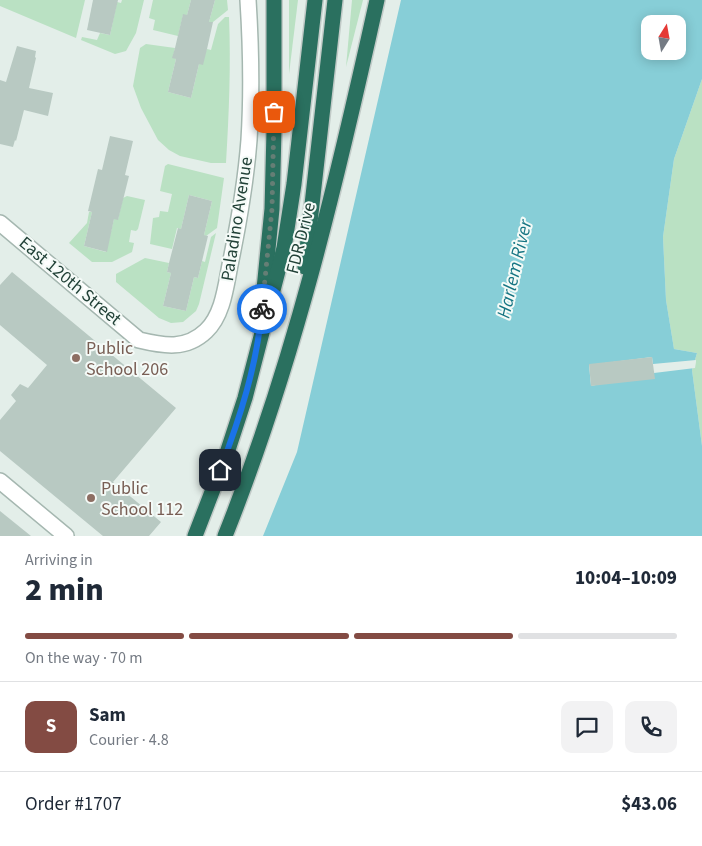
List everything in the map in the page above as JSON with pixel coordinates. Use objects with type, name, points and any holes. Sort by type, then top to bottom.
[{"type":"highway","points":[[260,337],[272,209],[274,0]]},
{"type":"highway","points":[[195,536],[227,453],[245,398],[284,248],[294,184],[315,0]]},
{"type":"highway","points":[[299,318],[335,0]]},
{"type":"highway","name":"FDR Drive","points":[[225,536],[262,437],[299,318],[377,0]]},
{"type":"street","name":"Paladino Avenue","points":[[139,340],[165,346],[183,345],[207,330],[220,308],[240,218],[249,142],[251,49],[248,0]]},
{"type":"street","name":"East 120th Street","points":[[0,223],[139,340]]},
{"type":"street","points":[[0,480],[66,536]]},
{"type":"green space","points":[[0,0],[85,0],[76,38],[0,6]]},
{"type":"green space","points":[[122,0],[144,0],[136,33],[126,51],[115,54],[81,40],[82,37],[97,40],[100,33],[110,35],[117,2],[121,3]]},
{"type":"green space","points":[[153,0],[191,0],[187,15],[183,15],[178,36],[153,30],[155,20],[149,18]]},
{"type":"green space","points":[[215,0],[227,0],[228,10],[213,22],[209,22]]},
{"type":"green space","points":[[289,0],[298,0],[289,74]]},
{"type":"green space","points":[[352,0],[363,0],[346,67]]},
{"type":"green space","points":[[225,17],[229,17],[230,54],[226,163],[211,163],[180,156],[169,150],[158,140],[141,108],[133,86],[140,48],[146,44],[175,48],[173,57],[176,59],[168,92],[191,98],[199,64],[207,49],[211,50],[218,24]]},
{"type":"green space","points":[[702,79],[702,446],[692,370],[697,353],[674,349],[666,300],[663,237],[674,159]]},
{"type":"green space","points":[[168,164],[224,178],[217,228],[206,236],[204,235],[212,201],[189,195],[181,229],[177,228],[172,249],[150,244],[153,218],[159,217],[160,211],[168,212],[172,194],[160,191],[165,166]]},
{"type":"green space","points":[[127,196],[145,200],[138,229],[136,231],[131,230],[129,242],[134,243],[132,252],[112,262],[92,262],[69,243],[87,223],[89,212],[92,212],[84,246],[106,252],[114,219],[118,219],[123,198]]},
{"type":"green space","points":[[216,233],[199,304],[196,311],[183,322],[171,323],[159,318],[116,282],[116,274],[145,258],[169,263],[167,272],[171,273],[163,306],[186,311],[194,277],[198,278],[202,261],[205,262],[211,237]]},
{"type":"water","name":"Harlem River","points":[[401,0],[702,0],[702,79],[674,159],[663,237],[666,300],[674,349],[697,353],[692,370],[702,446],[702,536],[263,536],[297,452]]},
{"type":"pier","points":[[652,357],[653,364],[696,360],[695,368],[654,373],[591,386],[589,365]]},
{"type":"building","points":[[93,0],[118,0],[110,35],[87,30]]},
{"type":"building","points":[[191,0],[215,0],[209,22],[213,22],[207,49],[203,65],[199,64],[191,98],[168,92],[176,59],[172,58],[183,14],[187,15]]},
{"type":"building","points":[[17,46],[36,51],[29,88],[53,93],[48,116],[24,110],[13,147],[0,144],[0,80],[6,82]]},
{"type":"building","points":[[110,136],[133,141],[125,175],[129,176],[118,220],[114,219],[107,252],[84,246],[92,212],[88,211],[98,169],[102,170]]},
{"type":"building","points":[[189,195],[212,201],[204,235],[208,236],[198,278],[194,277],[186,311],[163,306],[171,273],[167,272],[169,263],[178,228],[181,229]]},
{"type":"building","points":[[12,272],[176,408],[113,482],[161,522],[149,536],[103,536],[0,451],[0,420],[16,401],[11,395],[20,384],[28,388],[47,365],[0,325],[0,285]]},
{"type":"building","points":[[652,357],[655,379],[591,386],[589,364]]},
{"type":"building","points":[[0,511],[31,536],[0,536]]},
{"type":"way so far","points":[[262,309],[272,209],[274,112]]},
{"type":"place","name":"Public School 206","points":[[76,358]]},
{"type":"place","name":"Public School 112","points":[[91,498]]},
{"type":"route","points":[[220,470],[245,398],[256,359],[262,309]]}]
